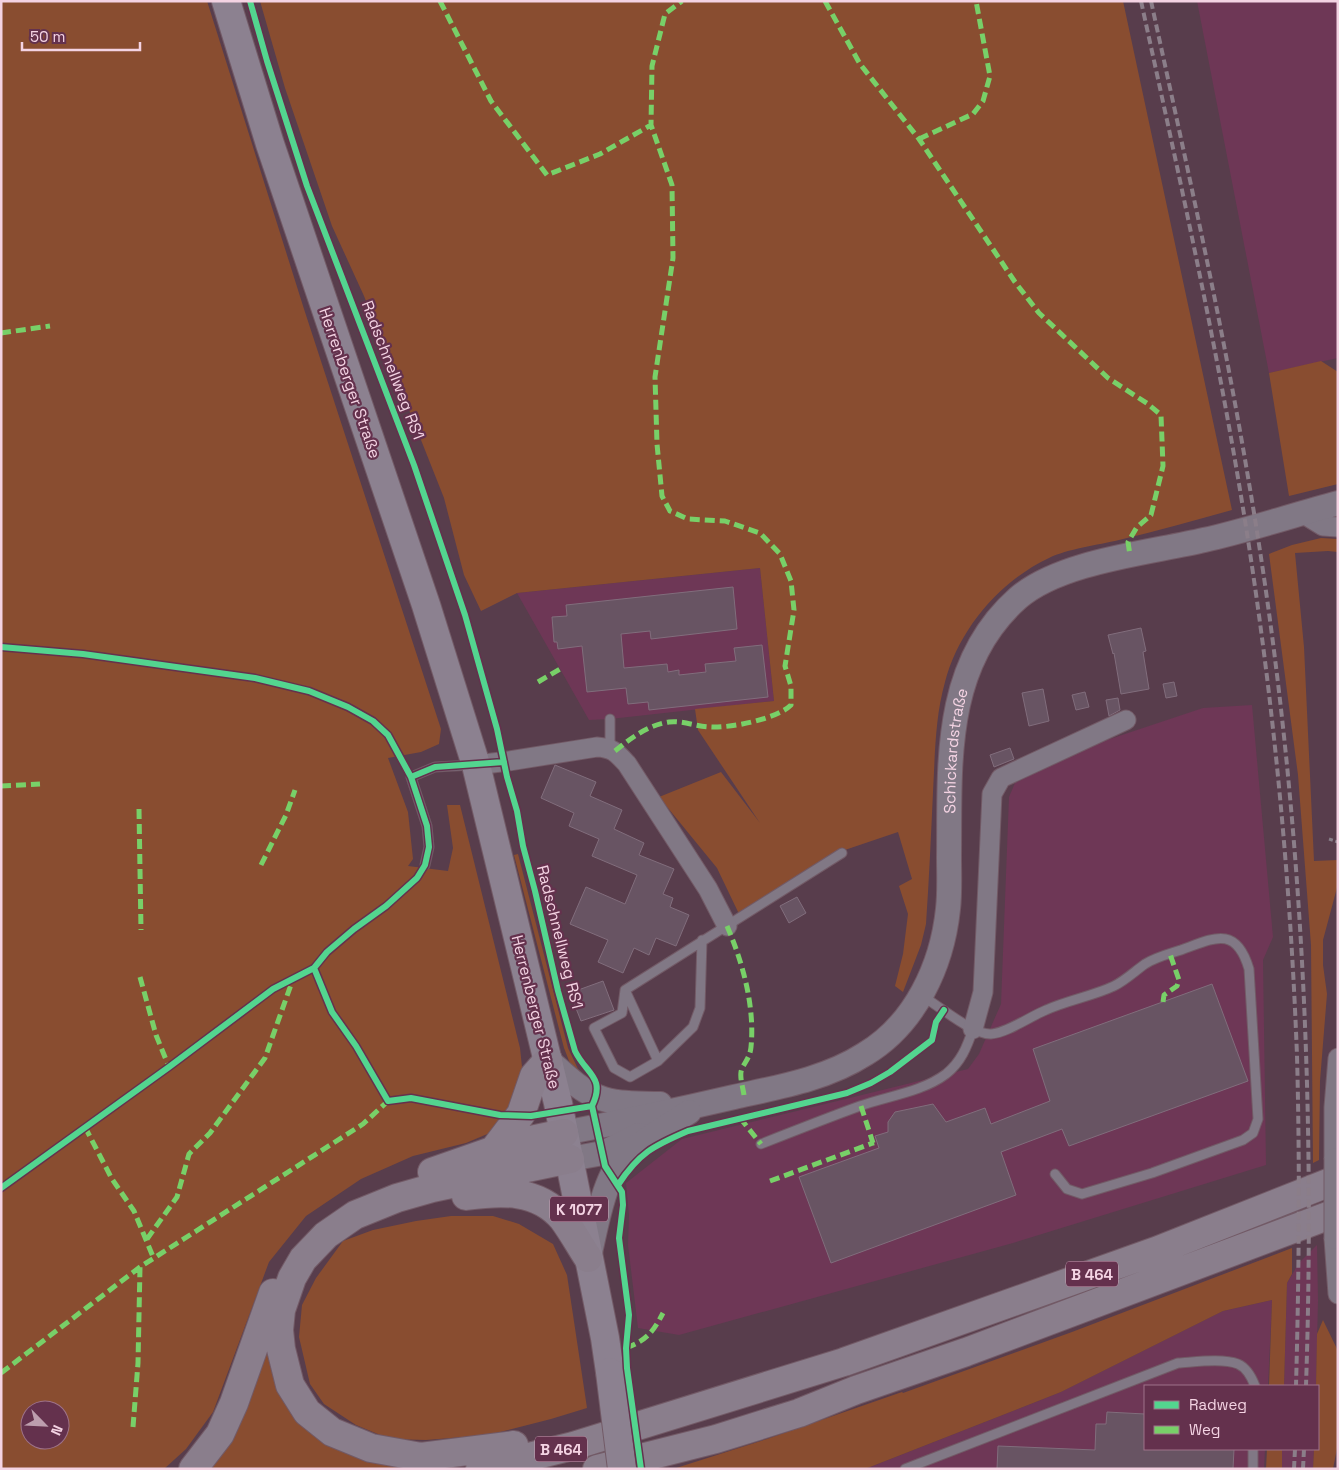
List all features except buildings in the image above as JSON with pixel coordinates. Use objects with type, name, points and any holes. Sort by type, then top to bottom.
[{"type":"highway","points":[[493,1151],[522,1114],[534,1076],[548,1060]]},
{"type":"highway","points":[[193,1469],[220,1434],[234,1403],[272,1295],[287,1266],[302,1244],[326,1221],[360,1198],[380,1189],[512,1144],[564,1133]]},
{"type":"highway","points":[[397,1198],[440,1186],[570,1159]]},
{"type":"highway","name":"B 464","points":[[480,1469],[573,1446],[844,1362],[1156,1251],[1336,1169]]},
{"type":"highway","points":[[397,1198],[441,1199],[500,1192],[528,1195],[543,1202],[557,1214],[588,1258]]},
{"type":"highway","name":"B 464","points":[[397,1198],[355,1215],[340,1225],[316,1244],[303,1259],[292,1278],[281,1310],[279,1330],[281,1349],[290,1385],[307,1412],[332,1432],[371,1448],[421,1456],[549,1440],[641,1424]]},
{"type":"highway","name":"B 464","points":[[597,1469],[716,1439],[799,1413],[856,1390],[966,1352],[1338,1212]]},
{"type":"main road","name":"Herrenberger Straße","points":[[226,1],[270,144],[429,614],[476,765],[548,1060],[570,1159],[605,1338],[622,1469]]},
{"type":"street","name":"Schickardstraße","points":[[564,1133],[799,1082],[838,1069],[867,1054],[898,1028],[922,996],[940,952],[948,908],[951,761],[955,722],[961,690],[969,666],[981,642],[996,620],[1020,597],[1041,582],[1070,570],[1134,554],[1206,540],[1338,503]]},
{"type":"street","points":[[1302,513],[1323,526],[1338,527]]},
{"type":"street","points":[[973,1029],[983,992],[992,794],[1001,778],[1126,720]]},
{"type":"street","points":[[476,765],[509,762],[597,747],[610,748],[615,751],[627,764],[712,895],[727,926]]},
{"type":"street","points":[[1338,1058],[1334,1107],[1336,1169],[1334,1239],[1338,1294]]},
{"type":"street","points":[[548,1060],[573,1082],[596,1097],[605,1100],[699,1105]]},
{"type":"street","points":[[588,1258],[603,1197],[612,1176],[627,1154],[699,1105]]},
{"type":"street","name":"Schickardstraße","points":[[570,1159],[603,1153],[699,1105]]},
{"type":"lane","points":[[610,718],[610,748]]},
{"type":"lane","points":[[425,865],[429,847],[427,826],[411,777],[435,767],[476,765]]},
{"type":"lane","points":[[702,940],[700,1008],[693,1027],[658,1061],[630,1077],[614,1068],[594,1028],[622,1013],[625,990],[702,940],[842,853]]},
{"type":"lane","points":[[922,996],[973,1029],[990,1034],[999,1033],[1047,1009],[1114,986],[1152,960],[1215,938],[1226,938],[1238,944],[1249,969],[1258,1119],[1253,1133],[1242,1140],[1160,1170],[1082,1194],[1067,1189],[1055,1174]]},
{"type":"lane","points":[[625,990],[658,1061]]},
{"type":"lane","points":[[761,1144],[861,1106],[929,1084],[946,1074],[954,1066],[966,1050],[973,1029]]},
{"type":"lane","points":[[905,1469],[1178,1362],[1210,1361],[1239,1364],[1250,1374],[1255,1385]]},
{"type":"lane","points":[[1253,1450],[1253,1469]]},
{"type":"path","points":[[1329,839],[1338,842]]},
{"type":"shaded area","points":[[1,1],[207,1],[304,309],[441,729],[439,744],[421,752],[388,758],[408,812],[413,859],[408,866],[448,871],[453,848],[447,805],[460,805],[520,1048],[522,1067],[519,1086],[512,1103],[492,1132],[466,1143],[413,1156],[361,1179],[306,1216],[269,1262],[213,1412],[186,1449],[164,1469],[1,1469]]},
{"type":"shaded area","points":[[260,1],[1123,1],[1232,510],[1049,558],[1031,568],[998,593],[971,626],[951,662],[942,695],[935,751],[926,924],[921,945],[903,992],[895,986],[903,954],[908,914],[899,886],[912,879],[898,832],[836,853],[740,916],[717,868],[659,797],[721,772],[760,823],[698,730],[695,709],[774,701],[760,568],[517,593],[481,611],[464,575],[444,498],[364,296],[332,226],[285,88]]},
{"type":"shaded area","points":[[1197,1],[1338,1],[1338,358],[1269,373]]},
{"type":"shaded area","points":[[1321,361],[1338,372],[1338,484],[1289,496],[1269,373]]},
{"type":"shaded area","points":[[1321,538],[1338,539],[1338,552],[1295,553],[1304,647],[1314,861],[1338,860],[1338,884],[1323,940],[1323,965],[1327,994],[1320,1081],[1319,1160],[1313,1163],[1311,945],[1298,775],[1269,554],[1292,545]]},
{"type":"shaded area","points":[[760,568],[774,701],[610,719],[589,720],[517,593]]},
{"type":"shaded area","points":[[1252,705],[1273,937],[1263,960],[1266,1165],[1013,1243],[679,1335],[638,1328],[628,1245],[629,1215],[626,1183],[682,1139],[968,1069],[979,1054],[1001,1004],[1009,797],[1015,783],[1083,748],[1203,708]]},
{"type":"shaded area","points":[[518,854],[568,1048],[578,1069],[584,1075],[581,1079],[573,1071],[564,1048],[514,855]]},
{"type":"shaded area","points":[[451,1216],[493,1216],[519,1224],[553,1244],[567,1275],[587,1408],[488,1435],[426,1440],[390,1439],[356,1425],[324,1404],[310,1384],[299,1337],[302,1305],[316,1278],[343,1241],[373,1230]]},
{"type":"shaded area","points":[[1317,1245],[1316,1385],[1284,1385],[1287,1283],[1299,1263]]},
{"type":"shaded area","points":[[1292,1248],[1292,1274],[1287,1283],[1284,1385],[1269,1385],[1272,1300],[1223,1311],[1061,1392],[865,1469],[673,1469],[903,1393],[1072,1332]]},
{"type":"shaded area","points":[[1272,1300],[1268,1385],[1144,1385],[1144,1450],[1265,1450],[1264,1469],[865,1469],[1061,1392],[1223,1311]]},
{"type":"shaded area","points":[[1323,1320],[1338,1351],[1338,1443],[1333,1469],[1313,1469],[1314,1450],[1319,1450],[1319,1385],[1316,1385],[1317,1334]]},
{"type":"shaded area","points":[[270,1326],[281,1383],[414,1469],[204,1469]]},
{"type":"shaded area","points":[[1267,1450],[1282,1450],[1282,1469],[1266,1469]]},
{"type":"shaded area","points":[[1282,1450],[1314,1450],[1313,1469],[1282,1469]]},
{"type":"railway","points":[[1141,1],[1217,362],[1243,507],[1270,699],[1287,877],[1297,1056],[1299,1221],[1296,1385]]},
{"type":"railway","points":[[1151,1],[1227,362],[1267,595],[1281,707],[1292,820],[1306,1047],[1309,1273],[1306,1385]]},
{"type":"railway","points":[[1294,1469],[1295,1450]]},
{"type":"railway","points":[[1303,1469],[1304,1450]]},
{"type":"marked path","points":[[440,1],[491,101],[547,175],[600,154],[651,125]]},
{"type":"marked path","points":[[615,751],[640,733],[661,724],[674,722],[706,727],[730,726],[765,718],[791,705],[791,686],[785,666],[794,610],[791,581],[780,554],[760,533],[725,521],[688,519],[670,511],[662,496],[657,444],[655,377],[673,258],[672,185],[651,125],[652,66],[665,14],[682,1]]},
{"type":"marked path","points":[[825,1],[860,64],[919,139],[1015,282],[1039,313],[1108,378],[1148,404],[1161,415],[1163,466],[1151,515],[1137,527],[1128,542],[1130,555]]},
{"type":"marked path","points":[[919,139],[973,114],[983,101],[990,76],[976,1]]},
{"type":"marked path","points":[[1,333],[50,326]]},
{"type":"marked path","points":[[538,682],[560,669]]},
{"type":"marked path","points":[[1,786],[40,784]]},
{"type":"marked path","points":[[261,865],[286,815],[295,790]]},
{"type":"marked path","points":[[139,809],[141,930]]},
{"type":"marked path","points":[[727,926],[743,970],[751,1016],[750,1051],[741,1072],[744,1095]]},
{"type":"marked path","points":[[1163,1002],[1164,995],[1177,986],[1179,980],[1170,954]]},
{"type":"marked path","points":[[140,977],[156,1035],[169,1067]]},
{"type":"marked path","points":[[147,1239],[177,1197],[189,1154],[210,1133],[265,1058],[293,979]]},
{"type":"marked path","points":[[1,1373],[140,1267],[363,1124],[388,1101],[392,1101]]},
{"type":"marked path","points":[[861,1106],[873,1143],[877,1142]]},
{"type":"marked path","points":[[740,1118],[761,1144]]},
{"type":"marked path","points":[[85,1127],[112,1179],[134,1211],[154,1259]]},
{"type":"marked path","points":[[770,1181],[873,1143]]},
{"type":"marked path","points":[[133,1427],[138,1363],[140,1267]]},
{"type":"marked path","points":[[626,1348],[649,1335],[663,1313]]},
{"type":"cycle path","name":"Radschnellweg RS1","points":[[250,1],[307,186],[414,465],[465,615],[497,729],[558,991],[575,1051],[596,1082],[596,1096],[592,1106]]},
{"type":"cycle path","points":[[1,647],[83,654],[255,678],[309,691],[348,707],[373,721],[388,735],[411,777],[427,826],[429,847],[425,865],[417,878],[386,906],[354,929],[327,952],[314,968],[273,989],[169,1067],[1,1188]]},
{"type":"cycle path","points":[[411,777],[435,767],[504,762]]},
{"type":"cycle path","points":[[314,968],[332,1012],[356,1046],[388,1101],[411,1098],[500,1115],[531,1116],[592,1106]]},
{"type":"cycle path","points":[[618,1185],[640,1158],[656,1146],[688,1131],[847,1093],[871,1083],[890,1072],[932,1040],[936,1022],[944,1010]]},
{"type":"cycle path","points":[[592,1106],[605,1166],[622,1192],[623,1205],[619,1238],[629,1315],[626,1348],[627,1368],[641,1469]]}]
